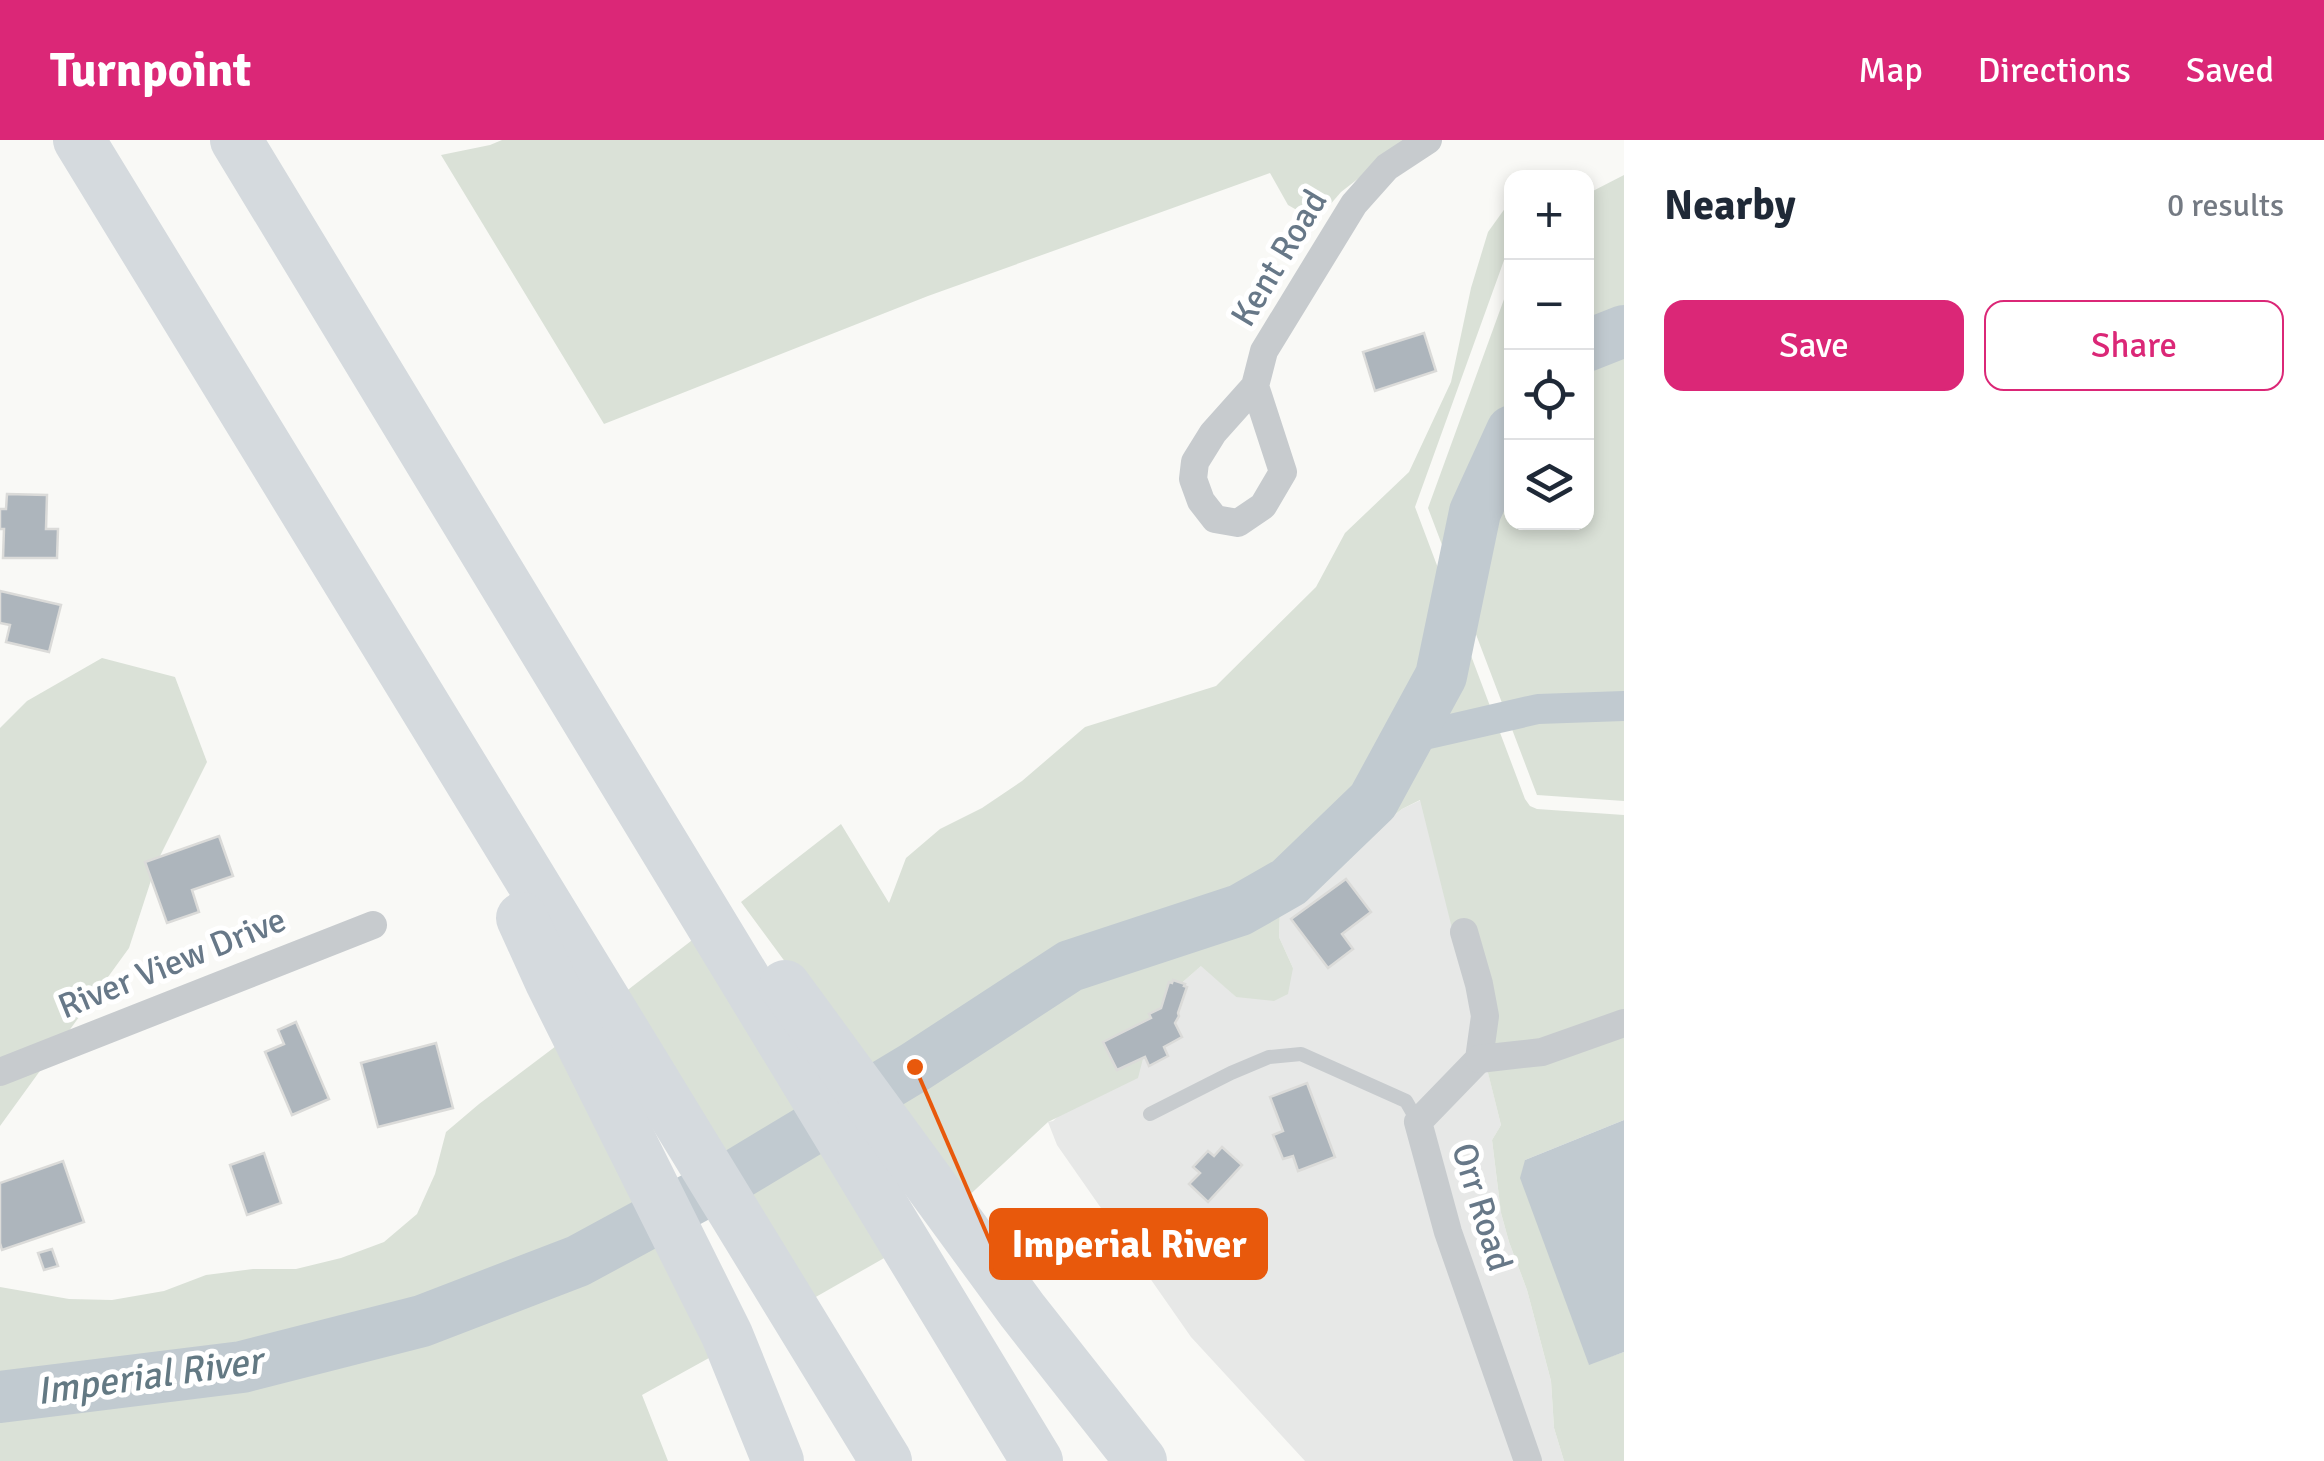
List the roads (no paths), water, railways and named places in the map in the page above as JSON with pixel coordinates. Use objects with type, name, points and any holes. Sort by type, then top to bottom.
[{"type":"highway","points":[[80,140],[423,703],[567,972],[727,1335],[778,1461]]},
{"type":"highway","points":[[236,140],[568,687],[703,891],[898,1232],[1037,1461]]},
{"type":"highway","points":[[703,891],[1141,1461]]},
{"type":"highway","points":[[567,972],[787,1298],[886,1461]]},
{"type":"street","name":"Kent Road","points":[[1255,386],[1264,351],[1354,204],[1387,167],[1428,140]]},
{"type":"street","name":"River View Drive","points":[[0,1072],[373,924]]},
{"type":"street","points":[[1464,932],[1485,1016],[1479,1060],[1542,1052],[1624,1023]]},
{"type":"street","name":"Orr Road","points":[[1479,1060],[1418,1122],[1448,1232],[1528,1461]]},
{"type":"lane","points":[[1150,1114],[1269,1057],[1301,1054],[1406,1101],[1418,1122]]},
{"type":"waterway","name":"Imperial River","points":[[1594,343],[1624,331]]},
{"type":"waterway","name":"Imperial River","points":[[0,1397],[242,1367],[422,1321],[578,1261],[729,1179],[915,1067],[1070,966],[1240,910],[1289,882],[1373,801],[1441,676],[1475,512],[1508,440]]},
{"type":"waterway","points":[[1407,739],[1538,709],[1624,706]]},
{"type":"place","name":"Imperial River","points":[[915,1067]]}]
